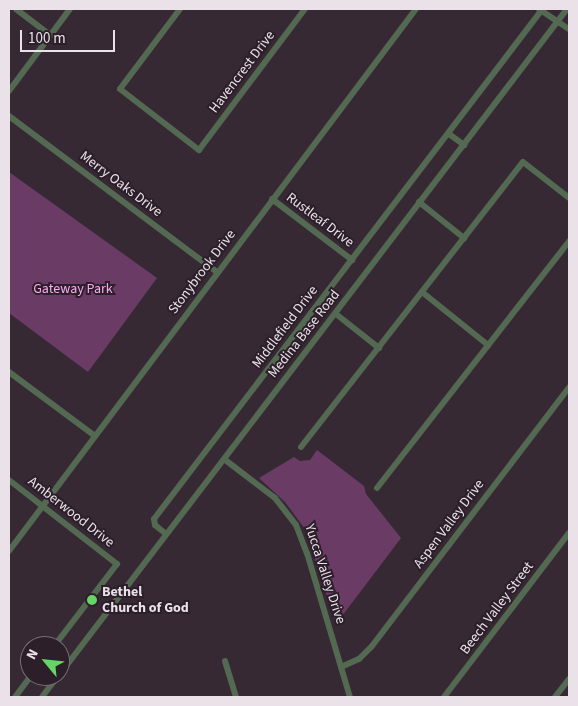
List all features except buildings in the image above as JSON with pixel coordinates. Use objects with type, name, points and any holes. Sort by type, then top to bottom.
[{"type":"street","points":[[16,9],[50,35]]},
{"type":"street","points":[[9,91],[70,9]]},
{"type":"street","name":"Havencrest Drive","points":[[180,9],[120,90],[199,150],[305,9]]},
{"type":"street","name":"Stonybrook Drive","points":[[9,551],[416,9]]},
{"type":"street","name":"Medina Base Road","points":[[70,661],[567,9]]},
{"type":"street","points":[[540,10],[557,23],[569,29]]},
{"type":"street","name":"Middlefield Drive","points":[[166,534],[155,525],[154,520],[449,134],[540,10]]},
{"type":"street","name":"Merry Oaks Drive","points":[[9,116],[218,272]]},
{"type":"street","points":[[449,134],[464,145]]},
{"type":"street","points":[[301,446],[523,162],[569,198]]},
{"type":"street","name":"Rustleaf Drive","points":[[272,200],[352,260]]},
{"type":"street","points":[[419,202],[464,238]]},
{"type":"street","points":[[377,488],[569,241]]},
{"type":"street","points":[[422,292],[488,344]]},
{"type":"street","points":[[336,314],[379,348]]},
{"type":"street","points":[[9,372],[95,436]]},
{"type":"street","name":"Aspen Valley Drive","points":[[341,667],[359,659],[372,646],[569,387]]},
{"type":"street","name":"Yucca Valley Drive","points":[[224,459],[275,498],[296,525],[307,553],[350,697]]},
{"type":"street","name":"Amberwood Drive","points":[[9,480],[117,564],[62,636]]},
{"type":"street","name":"Beech Valley Street","points":[[444,697],[569,533]]},
{"type":"street","points":[[225,661],[236,697]]},
{"type":"street","points":[[555,697],[569,679]]},
{"type":"street","points":[[15,697],[23,686]]},
{"type":"street","name":"Medina Base Road","points":[[42,697],[50,686]]},
{"type":"green space","name":"Gateway Park","points":[[9,172],[157,278],[88,372],[9,313]]},
{"type":"green space","points":[[317,450],[364,486],[366,494],[401,538],[336,624],[305,529],[285,502],[259,478],[294,457],[300,461],[310,460]]},
{"type":"place","name":"Bethel Church of God","points":[[92,600]]}]
